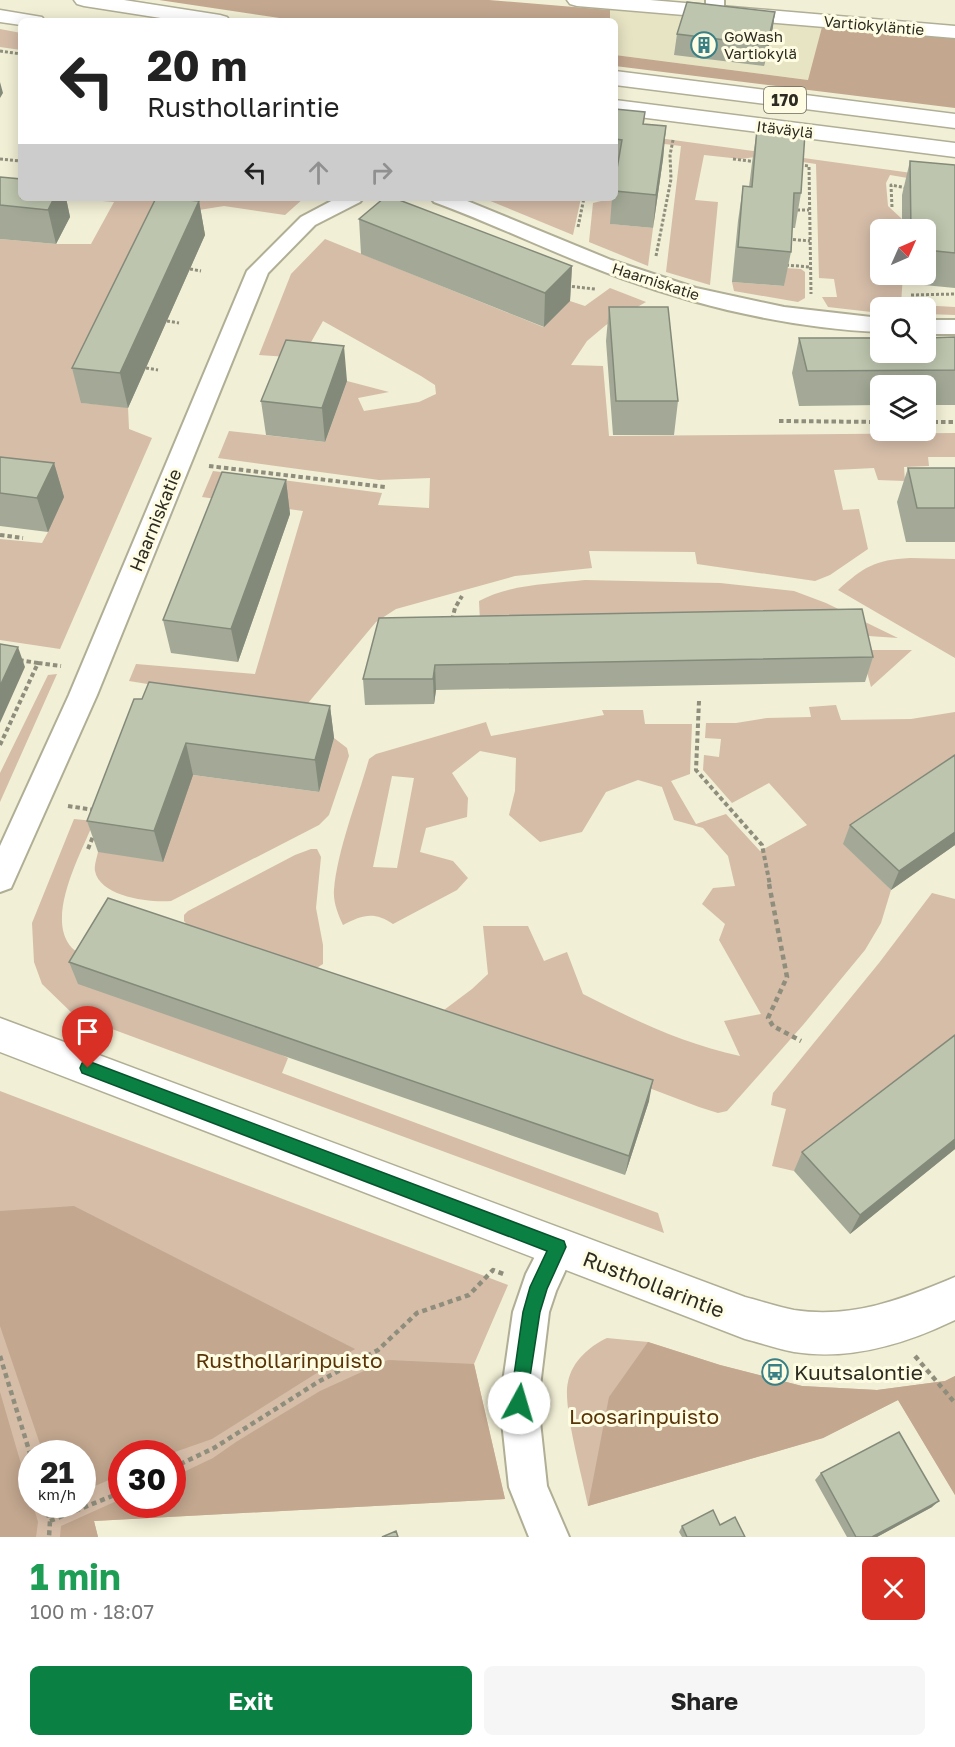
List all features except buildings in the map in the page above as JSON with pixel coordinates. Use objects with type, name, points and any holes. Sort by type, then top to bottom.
[{"type":"main road","points":[[84,0],[201,18]]},
{"type":"main road","name":"Vartiokyläntie","points":[[578,0],[715,5],[955,32]]},
{"type":"main road","points":[[0,16],[18,19]]},
{"type":"main road","name":"Itäväylä","points":[[618,78],[955,120]]},
{"type":"main road","name":"Itäväylä","points":[[618,107],[955,150]]},
{"type":"main road","name":"Rusthollarintie","points":[[0,1035],[744,1318],[795,1331],[848,1333],[891,1325],[950,1300]]},
{"type":"street","name":"Haarniskatie","points":[[0,879],[84,695],[258,271],[308,221],[347,201]]},
{"type":"street","name":"Haarniskatie","points":[[449,201],[686,293],[812,318],[870,324]]},
{"type":"street","points":[[936,327],[955,327]]},
{"type":"street","points":[[549,1537],[528,1487],[519,1403],[531,1312],[539,1287],[558,1247]]},
{"type":"path","points":[[0,51],[18,54]]},
{"type":"path","points":[[651,281],[671,179],[670,155],[675,136]]},
{"type":"path","points":[[0,159],[18,161]]},
{"type":"path","points":[[733,159],[766,162]]},
{"type":"path","points":[[812,318],[808,210],[809,166],[814,161]]},
{"type":"path","points":[[798,165],[809,166]]},
{"type":"path","points":[[891,207],[891,185],[913,189]]},
{"type":"path","points":[[797,210],[808,210]]},
{"type":"path","points":[[787,239],[810,241]]},
{"type":"path","points":[[786,265],[810,267]]},
{"type":"path","points":[[190,269],[201,271]]},
{"type":"path","points":[[561,284],[586,290],[601,288]]},
{"type":"path","points":[[911,295],[955,294]]},
{"type":"path","points":[[167,321],[179,323]]},
{"type":"path","points":[[146,368],[158,370]]},
{"type":"path","points":[[779,421],[870,422]]},
{"type":"path","points":[[936,422],[955,422]]},
{"type":"path","points":[[208,466],[385,487]]},
{"type":"path","points":[[0,535],[23,538]]},
{"type":"path","points":[[451,626],[455,608],[462,596]]},
{"type":"path","points":[[9,659],[65,667]]},
{"type":"path","points":[[0,745],[38,663]]},
{"type":"path","points":[[699,701],[696,770],[762,845],[787,977],[768,1018],[773,1026],[801,1041]]},
{"type":"path","points":[[68,806],[101,811]]},
{"type":"path","points":[[88,849],[95,831]]},
{"type":"path","points":[[186,1461],[214,1448],[318,1382],[378,1350],[417,1313],[469,1295],[493,1270]]},
{"type":"path","points":[[891,1325],[955,1403]]},
{"type":"path","points":[[0,1356],[26,1440]]},
{"type":"path","points":[[50,1521],[108,1498]]},
{"type":"path","points":[[49,1518],[49,1537]]},
{"type":"shaded area","name":"GoWash Vartiokylä","points":[[610,10],[822,27],[809,80],[618,55],[618,18],[610,18]]},
{"type":"green space","points":[[159,0],[489,0],[610,10],[610,18],[280,18]]},
{"type":"green space","points":[[822,27],[955,38],[955,108],[618,66],[618,55],[808,80]]},
{"type":"green space","points":[[0,29],[18,32],[18,50],[0,47]]},
{"type":"green space","points":[[618,132],[955,179],[955,186],[890,175],[886,183],[888,206],[902,219],[870,219],[870,285],[902,285],[901,297],[870,297],[870,312],[828,307],[822,297],[837,297],[834,279],[819,278],[816,164],[762,156],[741,159],[704,155],[695,200],[718,202],[710,285],[666,272],[681,146],[618,138]]},
{"type":"green space","points":[[102,201],[301,201],[285,215],[224,206],[199,210],[82,403],[128,407],[129,429],[152,438],[60,649],[0,640],[0,539],[42,543],[48,532],[0,490],[0,239],[56,244],[91,244],[114,202]]},
{"type":"green space","points":[[490,201],[580,201],[573,235]]},
{"type":"green space","points":[[615,201],[611,224],[653,228],[648,266],[589,242],[593,203]]},
{"type":"green space","points":[[325,239],[543,327],[570,301],[585,306],[610,288],[646,302],[606,325],[587,341],[571,365],[603,366],[609,436],[870,434],[870,441],[936,441],[936,433],[955,433],[955,457],[928,457],[929,466],[904,467],[905,481],[878,480],[874,468],[834,470],[843,510],[859,509],[868,549],[830,575],[815,581],[697,564],[695,552],[589,551],[592,568],[515,576],[396,609],[376,622],[303,709],[129,681],[136,664],[255,674],[303,511],[202,497],[213,471],[382,493],[378,505],[429,508],[430,478],[379,480],[218,458],[229,431],[325,442],[347,381],[389,392],[358,398],[364,411],[419,402],[436,394],[435,385],[323,321],[302,358],[259,355],[291,274]]},
{"type":"green space","points":[[785,268],[801,269],[805,272],[805,298],[798,302],[734,291],[732,282],[784,286]]},
{"type":"green space","points":[[936,306],[955,307],[955,315],[936,314]]},
{"type":"green space","points":[[910,558],[955,559],[955,658],[838,590],[870,566]]},
{"type":"green space","points":[[585,580],[720,583],[794,591],[826,603],[898,638],[854,635],[481,642],[479,601],[517,588]]},
{"type":"green space","points":[[861,650],[912,650],[871,687]]},
{"type":"green space","points":[[57,674],[0,802],[0,773],[48,675]]},
{"type":"green space","points":[[836,705],[841,720],[911,719],[955,712],[955,769],[844,844],[891,890],[881,923],[865,950],[727,1111],[718,1113],[699,1107],[444,1010],[488,974],[483,926],[528,926],[544,961],[567,952],[583,994],[660,1030],[699,1045],[740,1056],[724,1021],[761,1014],[719,940],[725,924],[702,904],[713,888],[735,886],[728,856],[703,828],[674,820],[662,787],[638,780],[606,792],[582,832],[540,842],[509,815],[515,791],[516,758],[480,751],[452,773],[468,798],[467,817],[426,828],[420,852],[453,861],[468,878],[457,890],[393,924],[380,917],[368,916],[343,925],[334,899],[336,875],[343,842],[369,759],[376,754],[486,722],[491,736],[604,715],[602,710],[643,710],[645,724],[692,724],[690,774],[671,781],[696,824],[726,814],[760,851],[807,825],[769,783],[732,803],[703,770],[704,755],[719,757],[721,739],[705,738],[706,723],[811,717],[809,707]],"holes":[[[392,776],[414,778],[397,868],[373,867]]]},
{"type":"green space","points":[[334,738],[347,748],[349,756],[329,815],[319,825],[171,901],[151,901],[127,896],[106,887],[99,880],[95,871],[98,852],[193,775],[319,792]]},
{"type":"green space","points":[[74,819],[94,821],[74,867],[63,903],[64,935],[76,952],[288,1058],[282,1073],[658,1213],[664,1233],[74,1015],[42,984],[34,962],[32,923]]},
{"type":"green space","points":[[317,849],[321,857],[316,908],[323,945],[323,964],[315,969],[190,928],[184,921],[184,915],[188,911],[295,855]]},
{"type":"green space","points":[[932,893],[955,899],[955,1047],[794,1171],[772,1166],[786,1109],[771,1105],[773,1093],[879,963]]},
{"type":"green space","name":"Rusthollarinpuisto","points":[[0,1091],[508,1285],[474,1364],[505,1499],[186,1516],[186,1440],[108,1440],[108,1518],[150,1518],[94,1521],[98,1537],[0,1537]]},
{"type":"green space","points":[[74,1206],[355,1349],[212,1439],[186,1448],[186,1440],[108,1440],[108,1480],[96,1486],[96,1440],[39,1440],[0,1326],[0,1211]]},
{"type":"green space","name":"Loosarinpuisto","points":[[607,1338],[648,1342],[720,1365],[802,1386],[877,1390],[945,1381],[955,1376],[955,1495],[898,1400],[823,1438],[588,1506],[570,1424],[568,1382],[573,1367],[583,1355],[594,1345]]},
{"type":"green space","name":"Loosarinpuisto","points":[[648,1342],[720,1365],[802,1386],[877,1390],[945,1381],[955,1376],[955,1495],[898,1400],[823,1438],[588,1506],[609,1397]]},
{"type":"green space","points":[[388,1360],[474,1364],[505,1499],[186,1516],[186,1471],[213,1458],[320,1391]]},
{"type":"green space","points":[[0,1392],[18,1454],[18,1518],[37,1518],[38,1522],[36,1537],[0,1537]]},
{"type":"green space","points":[[108,1505],[108,1518],[150,1518],[94,1521],[98,1537],[60,1537],[61,1526],[79,1518],[96,1518],[96,1510]]},
{"type":"place","name":"GoWash Vartiokylä","points":[[704,45]]},
{"type":"place","name":"Kuutsalontie","points":[[775,1372]]},
{"type":"route","points":[[88,1068],[558,1247],[539,1287],[531,1312],[523,1358],[519,1403]]}]
